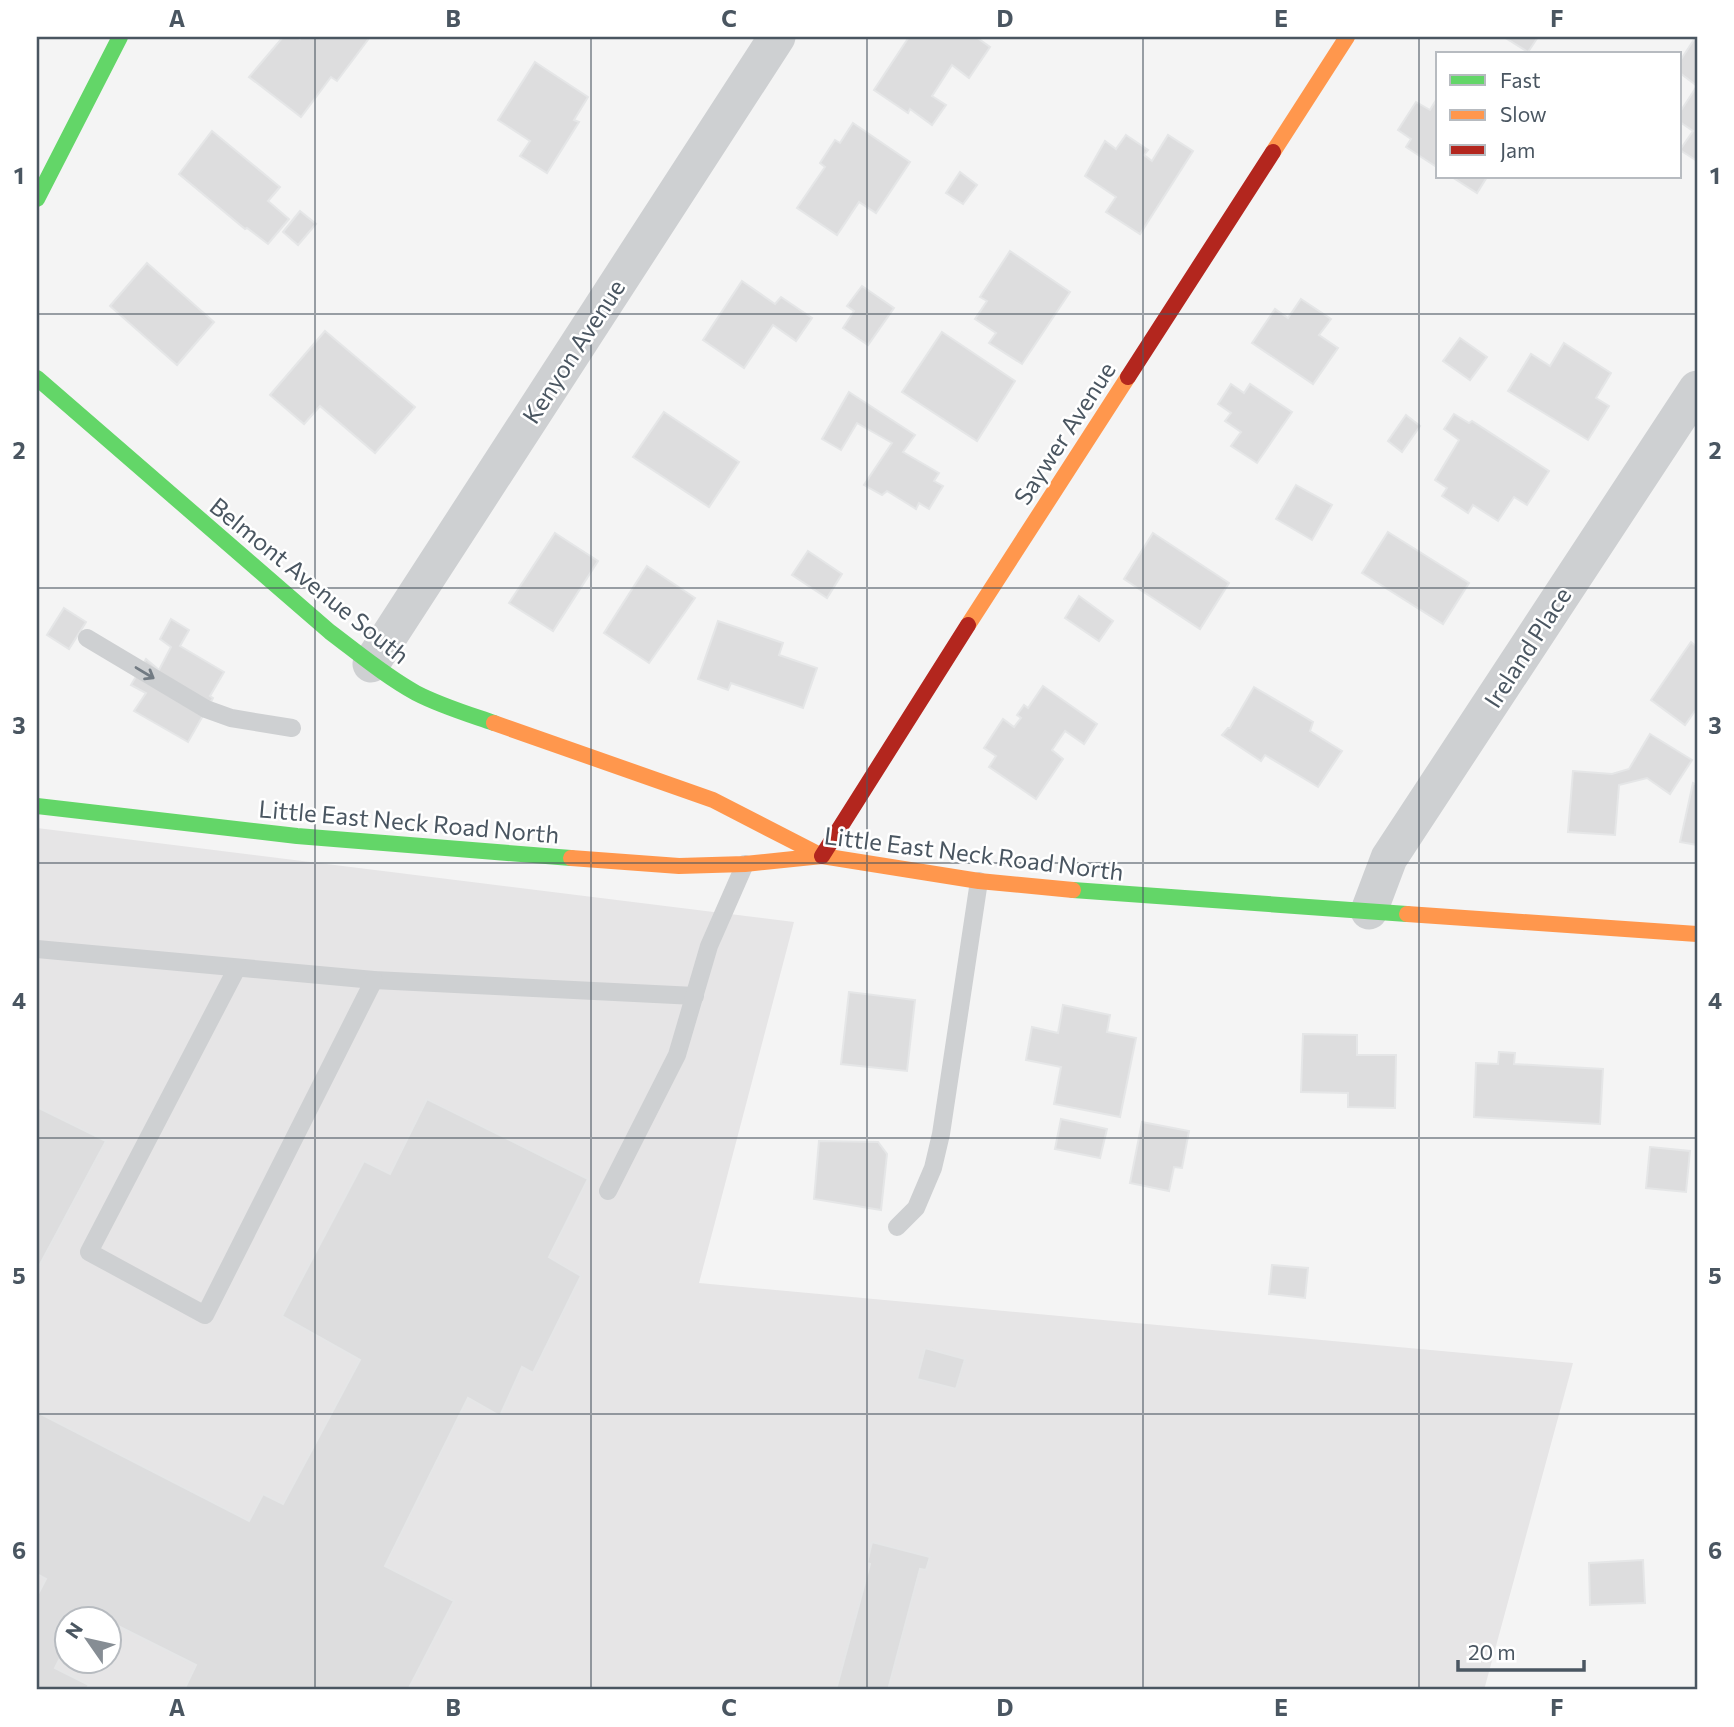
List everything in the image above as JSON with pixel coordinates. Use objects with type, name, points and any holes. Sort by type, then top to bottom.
[{"type":"main road","points":[[37,199],[120,37]]},
{"type":"main road","name":"Saywer Avenue","points":[[822,856],[1347,37]]},
{"type":"main road","name":"Belmont Avenue South","points":[[37,378],[330,632],[370,664],[415,692],[443,705],[713,800],[822,856]]},
{"type":"main road","name":"Little East Neck Road North","points":[[37,806],[297,836],[415,846],[680,866],[745,864],[822,856],[979,881],[1166,898],[1697,934]]},
{"type":"street","name":"Kenyon Avenue","points":[[370,664],[777,37]]},
{"type":"street","name":"Ireland Place","points":[[1369,911],[1389,858],[1697,389]]},
{"type":"lane","points":[[87,638],[206,709],[230,718],[292,728]]},
{"type":"lane","points":[[608,1191],[677,1055],[709,946],[745,864]]},
{"type":"lane","points":[[897,1227],[916,1208],[933,1168],[941,1133],[979,881]]},
{"type":"lane","points":[[37,949],[374,980],[695,996]]},
{"type":"lane","points":[[237,968],[89,1252],[205,1315],[374,980]]},
{"type":"shaded area","points":[[37,828],[794,922],[699,1283],[1573,1363],[1484,1690],[37,1690]]},
{"type":"building","points":[[283,37],[370,37],[337,81],[331,77],[301,117],[249,77]]},
{"type":"building","points":[[909,37],[976,37],[990,47],[969,78],[952,65],[932,96],[946,105],[932,125],[910,109],[908,113],[874,90]]},
{"type":"building","points":[[1504,37],[1538,37],[1528,52]]},
{"type":"building","points":[[1695,38],[1697,86],[1682,75],[1682,58]]},
{"type":"building","points":[[535,62],[588,97],[574,120],[579,122],[547,173],[520,156],[530,141],[498,120]]},
{"type":"building","points":[[1697,86],[1697,161],[1682,151],[1693,131],[1682,123],[1682,109]]},
{"type":"building","points":[[1436,100],[1436,167],[1406,147],[1411,139],[1398,130],[1416,102],[1430,110]]},
{"type":"building","points":[[853,123],[910,162],[876,213],[859,202],[837,235],[797,208],[825,167],[820,163],[835,140],[840,143]]},
{"type":"building","points":[[212,131],[280,187],[268,201],[289,219],[268,244],[245,229],[179,174]]},
{"type":"building","points":[[1126,135],[1148,150],[1144,155],[1152,161],[1168,135],[1193,151],[1140,234],[1106,212],[1116,197],[1085,176],[1105,141],[1116,149]]},
{"type":"building","points":[[960,172],[977,185],[963,204],[946,193]]},
{"type":"building","points":[[1454,178],[1486,178],[1477,193]]},
{"type":"building","points":[[300,211],[316,224],[298,245],[283,232]]},
{"type":"building","points":[[1010,251],[1070,292],[1022,364],[989,343],[996,333],[975,319],[987,301],[980,297]]},
{"type":"building","points":[[147,263],[214,322],[177,365],[110,306]]},
{"type":"building","points":[[742,281],[775,304],[781,297],[812,318],[796,341],[773,325],[744,368],[703,340]]},
{"type":"building","points":[[862,286],[894,308],[868,345],[843,328],[854,311],[847,306]]},
{"type":"building","points":[[1301,299],[1331,319],[1319,335],[1338,348],[1313,384],[1252,343],[1275,309],[1288,318]]},
{"type":"building","points":[[325,331],[415,407],[375,453],[320,406],[304,424],[270,395]]},
{"type":"building","points":[[942,332],[1015,381],[977,441],[902,392]]},
{"type":"building","points":[[1460,338],[1487,357],[1470,380],[1443,361]]},
{"type":"building","points":[[1564,343],[1611,373],[1596,398],[1609,406],[1588,440],[1508,391],[1531,354],[1550,366]]},
{"type":"building","points":[[1231,384],[1244,393],[1250,384],[1292,412],[1257,463],[1231,446],[1241,432],[1225,421],[1231,413],[1218,404]]},
{"type":"building","points":[[849,392],[915,435],[903,452],[939,473],[934,481],[943,486],[929,509],[919,503],[916,509],[887,491],[882,495],[864,485],[892,443],[857,423],[841,450],[822,439]]},
{"type":"building","points":[[664,412],[739,462],[709,507],[633,457]]},
{"type":"building","points":[[1454,414],[1469,423],[1472,421],[1549,471],[1527,505],[1514,497],[1498,521],[1473,505],[1468,513],[1442,496],[1447,488],[1435,480],[1459,440],[1444,429]]},
{"type":"building","points":[[1406,415],[1420,426],[1402,452],[1388,441]]},
{"type":"building","points":[[1296,485],[1332,505],[1312,540],[1276,519]]},
{"type":"building","points":[[1388,532],[1469,583],[1443,624],[1362,573]]},
{"type":"building","points":[[555,533],[598,561],[553,631],[509,603]]},
{"type":"building","points":[[1153,533],[1229,583],[1200,629],[1124,579]]},
{"type":"building","points":[[808,551],[842,574],[827,598],[792,575]]},
{"type":"building","points":[[647,566],[695,598],[649,663],[604,633]]},
{"type":"building","points":[[1079,596],[1113,621],[1099,641],[1065,618]]},
{"type":"building","points":[[64,608],[86,622],[69,649],[47,635]]},
{"type":"building","points":[[171,619],[189,630],[180,646],[224,672],[210,696],[213,698],[188,742],[134,711],[146,693],[131,685],[146,659],[159,670],[171,647],[160,639]]},
{"type":"building","points":[[718,621],[783,643],[779,655],[817,668],[803,708],[731,683],[728,690],[698,679]]},
{"type":"building","points":[[1691,642],[1697,647],[1697,708],[1685,725],[1651,700]]},
{"type":"building","points":[[1043,686],[1097,724],[1084,744],[1065,731],[1052,750],[1063,759],[1036,799],[989,767],[996,756],[984,748],[1003,719],[1014,727],[1021,718],[1017,715],[1024,705],[1028,708]]},
{"type":"building","points":[[1254,687],[1313,722],[1310,731],[1342,751],[1318,787],[1265,755],[1261,761],[1222,735],[1230,728]]},
{"type":"building","points":[[1650,734],[1692,760],[1670,794],[1647,778],[1619,785],[1615,835],[1568,832],[1573,771],[1612,774],[1629,769]]},
{"type":"building","points":[[1693,783],[1697,785],[1697,845],[1680,842]]},
{"type":"building","points":[[849,992],[915,1000],[907,1071],[841,1064]]},
{"type":"building","points":[[1063,1005],[1110,1015],[1107,1032],[1136,1038],[1120,1117],[1054,1104],[1061,1067],[1026,1060],[1032,1027],[1058,1033]]},
{"type":"building","points":[[1303,1034],[1357,1035],[1357,1055],[1396,1055],[1395,1108],[1348,1107],[1348,1093],[1301,1092]]},
{"type":"building","points":[[1499,1052],[1515,1053],[1514,1064],[1603,1069],[1600,1124],[1474,1117],[1476,1063],[1498,1064]]},
{"type":"building","points":[[427,1099],[588,1179],[549,1257],[581,1276],[533,1373],[522,1367],[500,1416],[468,1398],[385,1566],[454,1601],[408,1690],[184,1690],[196,1665],[122,1628],[122,1604],[52,1604],[52,1674],[67,1674],[89,1685],[86,1690],[37,1690],[37,1596],[46,1579],[37,1574],[37,1412],[249,1521],[263,1494],[283,1504],[360,1360],[282,1316],[364,1161],[390,1174]]},
{"type":"building","points":[[37,1107],[106,1141],[37,1270]]},
{"type":"building","points":[[1061,1119],[1107,1129],[1100,1158],[1055,1149]]},
{"type":"building","points":[[1142,1122],[1189,1131],[1182,1168],[1174,1167],[1169,1191],[1130,1183]]},
{"type":"building","points":[[819,1141],[878,1142],[887,1154],[881,1210],[814,1199]]},
{"type":"building","points":[[1650,1147],[1690,1151],[1686,1192],[1646,1188]]},
{"type":"building","points":[[1272,1265],[1308,1268],[1305,1298],[1269,1294]]},
{"type":"building","points":[[925,1348],[965,1359],[956,1389],[917,1379]]},
{"type":"building","points":[[872,1542],[930,1557],[926,1570],[920,1569],[888,1690],[836,1690],[870,1564],[867,1563]]},
{"type":"building","points":[[1643,1560],[1645,1603],[1590,1605],[1589,1563]]},
{"type":"traffic: fast","points":[[37,199],[120,37]]},
{"type":"traffic: fast","points":[[37,378],[330,632],[372,664],[425,698],[494,723]]},
{"type":"traffic: fast","points":[[37,806],[297,836],[571,858]]},
{"type":"traffic: fast","points":[[1073,890],[1407,914]]},
{"type":"traffic: slow","points":[[1273,152],[1347,37]]},
{"type":"traffic: slow","points":[[968,625],[1128,377]]},
{"type":"traffic: slow","points":[[494,723],[713,800],[822,856]]},
{"type":"traffic: slow","points":[[571,858],[679,866],[745,864],[822,856],[979,881],[1073,890]]},
{"type":"traffic: slow","points":[[1407,914],[1697,934]]},
{"type":"traffic: jam","points":[[1128,377],[1273,152]]},
{"type":"traffic: jam","points":[[822,856],[968,625]]}]
